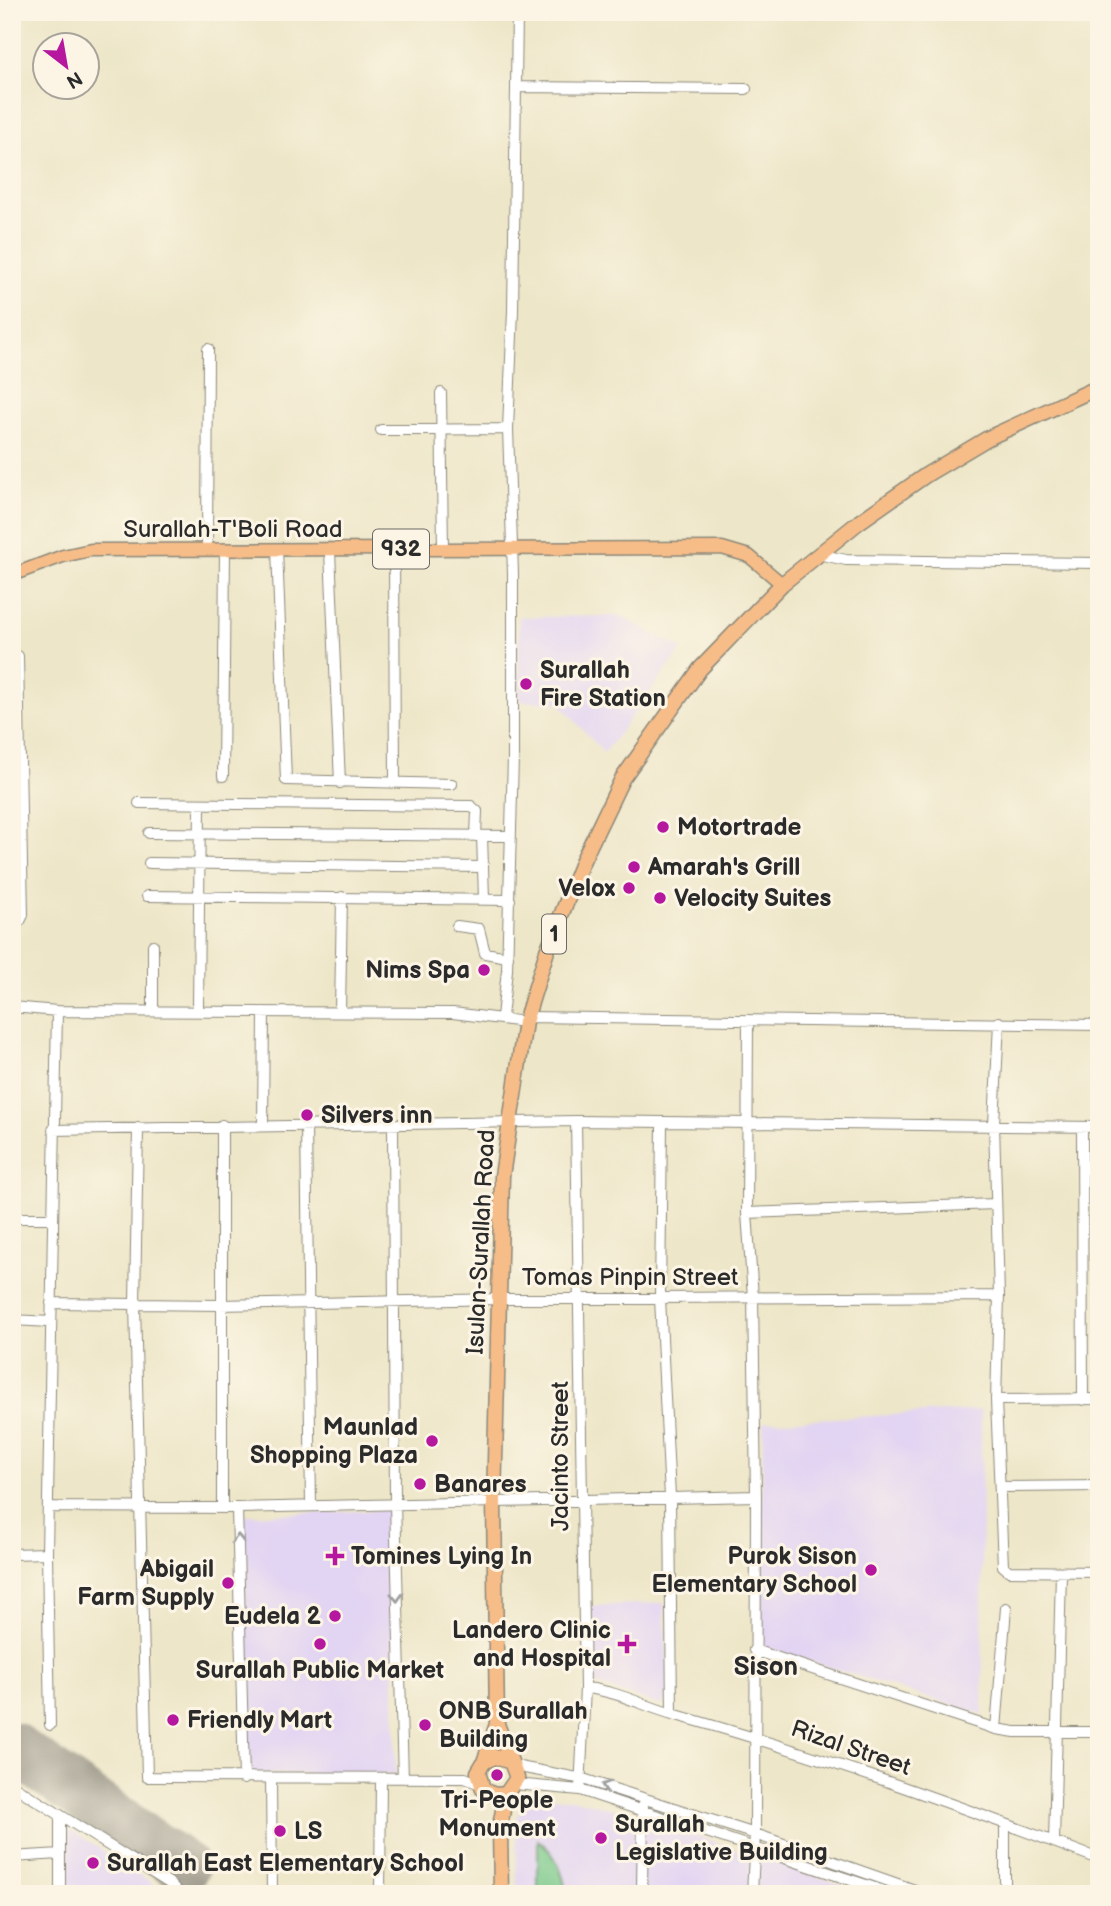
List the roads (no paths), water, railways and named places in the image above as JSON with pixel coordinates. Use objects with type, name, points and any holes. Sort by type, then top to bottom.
[{"type":"highway","name":"Isulan-Surallah Road","points":[[512,1764],[497,1724],[494,1502],[500,1219],[508,1123],[526,1019],[547,951],[583,860],[622,779],[700,669],[782,584],[818,554],[926,475],[988,438],[1099,387]]},
{"type":"highway","name":"Isulan-Surallah Road","points":[[482,1764],[497,1724]]},
{"type":"highway","points":[[482,1764],[495,1757],[512,1764]]},
{"type":"highway","name":"1","points":[[482,1764],[484,1788],[500,1826]]},
{"type":"highway","name":"1","points":[[501,1894],[500,1826],[511,1789],[512,1764]]},
{"type":"highway","points":[[484,1788],[511,1789]]},
{"type":"main road","name":"Surallah-T'Boli Road","points":[[12,575],[63,556],[91,550],[511,551],[722,548],[749,556],[782,584]]},
{"type":"street","points":[[502,1017],[508,957],[511,836],[511,551],[508,429],[513,311],[517,12]]},
{"type":"street","points":[[516,86],[746,89]]},
{"type":"street","points":[[207,550],[208,349]]},
{"type":"street","points":[[441,393],[443,549]]},
{"type":"street","points":[[381,430],[508,429]]},
{"type":"street","points":[[277,549],[285,779],[290,783],[452,784]]},
{"type":"street","points":[[394,549],[395,783]]},
{"type":"street","points":[[223,776],[225,550]]},
{"type":"street","points":[[330,551],[340,783]]},
{"type":"street","points":[[818,554],[846,560],[1099,563]]},
{"type":"street","points":[[12,924],[20,921],[23,915],[17,756],[18,656]]},
{"type":"street","points":[[139,803],[471,806],[477,811],[484,899]]},
{"type":"street","points":[[198,1009],[197,864],[200,805]]},
{"type":"street","points":[[149,833],[511,836]]},
{"type":"street","points":[[149,863],[483,867]]},
{"type":"street","points":[[147,896],[510,900]]},
{"type":"street","points":[[340,1012],[342,897]]},
{"type":"street","points":[[457,926],[479,929],[485,954],[508,957]]},
{"type":"street","points":[[153,945],[153,1009]]},
{"type":"street","points":[[12,1007],[57,1011],[198,1009],[453,1013],[526,1019],[1099,1025]]},
{"type":"street","points":[[50,1725],[47,1553],[50,1507],[51,1218],[57,1011]]},
{"type":"street","points":[[263,1125],[264,1012]]},
{"type":"street","points":[[748,1020],[747,1213],[753,1297],[756,1496],[753,1736],[755,1833],[751,1894]]},
{"type":"street","points":[[999,1022],[994,1124],[999,1296],[996,1400],[1005,1569],[1061,1573],[1099,1572]]},
{"type":"street","points":[[53,1130],[576,1121],[1099,1127]]},
{"type":"street","name":"Jacinto Street","points":[[576,1121],[585,1688],[583,1779],[580,1790]]},
{"type":"street","points":[[662,1124],[660,1298],[670,1497],[672,1714]]},
{"type":"street","points":[[222,1125],[222,1508]]},
{"type":"street","points":[[306,1125],[311,1506]]},
{"type":"street","points":[[393,1125],[395,1504],[402,1779]]},
{"type":"street","points":[[1082,1127],[1083,1400]]},
{"type":"street","points":[[138,1128],[135,1304],[147,1777],[465,1778],[484,1788]]},
{"type":"street","points":[[747,1213],[996,1204]]},
{"type":"street","points":[[12,1218],[51,1218]]},
{"type":"street","name":"Tomas Pinpin Street","points":[[51,1303],[220,1305],[500,1298],[999,1296]]},
{"type":"street","points":[[12,1320],[51,1322]]},
{"type":"street","points":[[996,1400],[1099,1399]]},
{"type":"street","points":[[1000,1488],[1099,1486]]},
{"type":"street","points":[[50,1507],[237,1508],[756,1496]]},
{"type":"street","points":[[237,1508],[244,1779]]},
{"type":"street","points":[[12,1554],[47,1553]]},
{"type":"street","points":[[1054,1842],[1059,1731],[1061,1573]]},
{"type":"street","points":[[996,1729],[1006,1608]]},
{"type":"street","points":[[754,1650],[996,1729],[1099,1732]]},
{"type":"street","name":"Rizal Street","points":[[585,1688],[619,1693],[672,1714],[753,1736],[1099,1859]]},
{"type":"street","points":[[465,1778],[482,1764]]},
{"type":"street","points":[[512,1764],[583,1779],[645,1798],[755,1833],[926,1894]]},
{"type":"street","points":[[271,1778],[272,1894]]},
{"type":"street","points":[[380,1894],[381,1779]]},
{"type":"street","points":[[14,1788],[169,1883],[180,1894]]},
{"type":"street","points":[[511,1789],[580,1790],[893,1894]]},
{"type":"street","points":[[642,1894],[642,1810],[645,1798]]},
{"type":"street","points":[[60,1816],[60,1894]]},
{"type":"street","points":[[61,1830],[71,1823]]},
{"type":"street","points":[[1005,1824],[1005,1894]]},
{"type":"street","points":[[12,1857],[60,1854]]},
{"type":"street","points":[[880,1889],[884,1879]]},
{"type":"place","name":"Surallah Fire Station","points":[[526,684]]},
{"type":"place","name":"Motortrade","points":[[663,827]]},
{"type":"place","name":"Amarah's Grill","points":[[634,867]]},
{"type":"place","name":"Velox","points":[[629,888]]},
{"type":"place","name":"Velocity Suites","points":[[660,898]]},
{"type":"place","name":"Nims Spa","points":[[484,970]]},
{"type":"place","name":"Silvers inn","points":[[307,1115]]},
{"type":"place","name":"Maunlad Shopping Plaza","points":[[432,1441]]},
{"type":"place","name":"Banares","points":[[420,1484]]},
{"type":"place","name":"Tomines Lying In","points":[[335,1556]]},
{"type":"place","name":"Purok Sison Elementary School","points":[[871,1570]]},
{"type":"place","name":"Abigail Farm Supply","points":[[228,1583]]},
{"type":"place","name":"Eudela 2","points":[[335,1616]]},
{"type":"place","name":"Surallah Public Market","points":[[320,1644]]},
{"type":"place","name":"Landero Clinic and Hospital","points":[[627,1644]]},
{"type":"place","name":"Friendly Mart","points":[[173,1720]]},
{"type":"place","name":"ONB Surallah Building","points":[[425,1725]]},
{"type":"place","name":"Tri-People Monument","points":[[497,1775]]},
{"type":"place","name":"LS","points":[[280,1831]]},
{"type":"place","name":"Surallah Legislative Building","points":[[601,1838]]},
{"type":"place","name":"Surallah East Elementary School","points":[[93,1863]]},
{"type":"district","name":"Sison","points":[[766,1667]]}]
